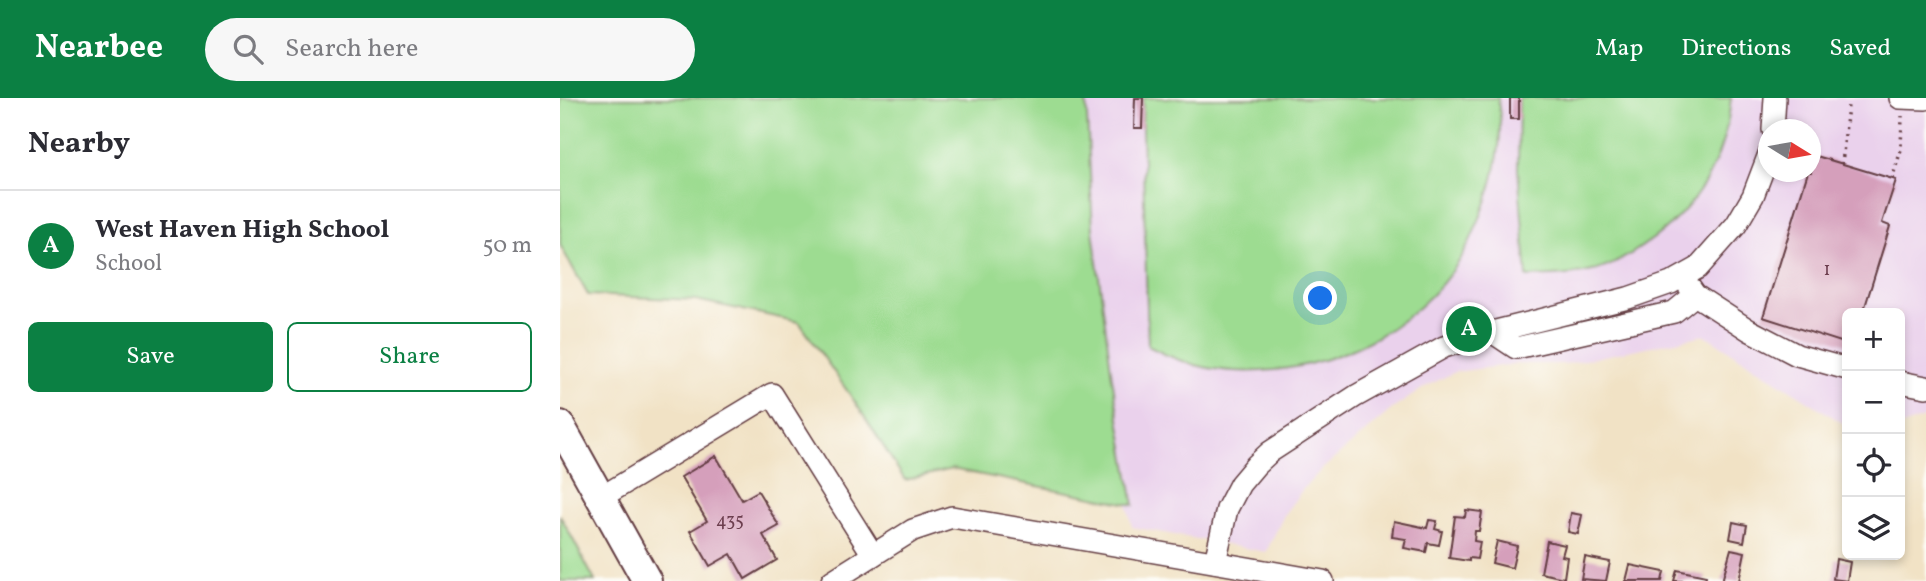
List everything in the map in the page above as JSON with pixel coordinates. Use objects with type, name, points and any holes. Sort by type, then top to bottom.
[{"type":"main road","points":[[560,425],[647,581]]},
{"type":"street","points":[[1774,119],[1775,98]]},
{"type":"street","points":[[1901,102],[1926,99]]},
{"type":"street","points":[[1215,562],[1219,538],[1231,501],[1240,484],[1270,452],[1356,396],[1444,347],[1492,332],[1628,298],[1671,282],[1698,268],[1736,225],[1758,182]]},
{"type":"street","points":[[1682,276],[1695,295],[1748,330],[1797,355],[1842,368]]},
{"type":"street","points":[[1492,332],[1516,348],[1674,312],[1695,295]]},
{"type":"street","points":[[1905,383],[1926,387]]},
{"type":"street","points":[[600,498],[772,394],[873,555]]},
{"type":"street","points":[[832,581],[913,530],[952,517],[1322,581]]},
{"type":"path","points":[[1892,179],[1901,149],[1901,102]]},
{"type":"path","points":[[1842,163],[1848,105]]},
{"type":"shaded area","points":[[1083,98],[1926,98],[1926,417],[1905,425],[1905,308],[1842,308],[1842,423],[1705,335],[1565,364],[1516,364],[1455,372],[1425,387],[1391,410],[1321,470],[1285,513],[1266,552],[1132,527],[1103,397]]},
{"type":"green space","points":[[560,98],[1086,98],[1093,230],[1112,378],[1134,505],[952,469],[905,480],[799,322],[696,300],[588,295],[560,245]]},
{"type":"green space","points":[[1143,98],[1498,98],[1498,156],[1487,199],[1462,257],[1431,296],[1405,319],[1344,353],[1311,364],[1277,370],[1208,368],[1177,359],[1148,346]]},
{"type":"green space","points":[[1519,98],[1731,98],[1728,121],[1715,163],[1693,200],[1663,231],[1616,263],[1603,268],[1571,275],[1527,277],[1518,169]]},
{"type":"green space","points":[[560,515],[595,581],[560,581]]},
{"type":"building","points":[[1135,98],[1143,98],[1142,128],[1134,128]]},
{"type":"building","points":[[1510,98],[1519,98],[1519,119],[1510,119]]},
{"type":"building","points":[[1821,157],[1896,180],[1882,223],[1890,226],[1865,308],[1842,308],[1842,342],[1763,317],[1805,182],[1821,182]]},
{"type":"building","points":[[716,456],[742,500],[758,491],[779,526],[763,535],[777,560],[745,579],[731,554],[710,566],[690,531],[707,521],[681,477]]},
{"type":"building","points":[[1466,510],[1482,512],[1479,531],[1475,531],[1474,541],[1480,542],[1477,559],[1469,558],[1469,561],[1449,558],[1455,516],[1465,517]]},
{"type":"building","points":[[1571,513],[1582,515],[1578,534],[1568,532]]},
{"type":"building","points":[[1429,520],[1437,521],[1435,529],[1442,531],[1439,545],[1428,543],[1426,552],[1404,548],[1406,539],[1392,537],[1394,521],[1427,528]]},
{"type":"building","points":[[1733,522],[1747,525],[1744,542],[1730,539]]},
{"type":"building","points":[[1497,541],[1517,546],[1512,568],[1492,563]]},
{"type":"building","points":[[1547,541],[1565,545],[1562,556],[1567,557],[1564,578],[1541,573]]},
{"type":"building","points":[[1731,549],[1745,552],[1739,581],[1722,581]]},
{"type":"building","points":[[1585,557],[1610,562],[1606,581],[1581,579]]},
{"type":"building","points":[[1836,559],[1850,562],[1847,581],[1833,579]]},
{"type":"building","points":[[1630,565],[1664,572],[1662,581],[1626,581]]},
{"type":"building","points":[[1677,570],[1706,576],[1705,581],[1674,581]]},
{"type":"place","name":"West Haven High School","points":[[1469,329]]}]
